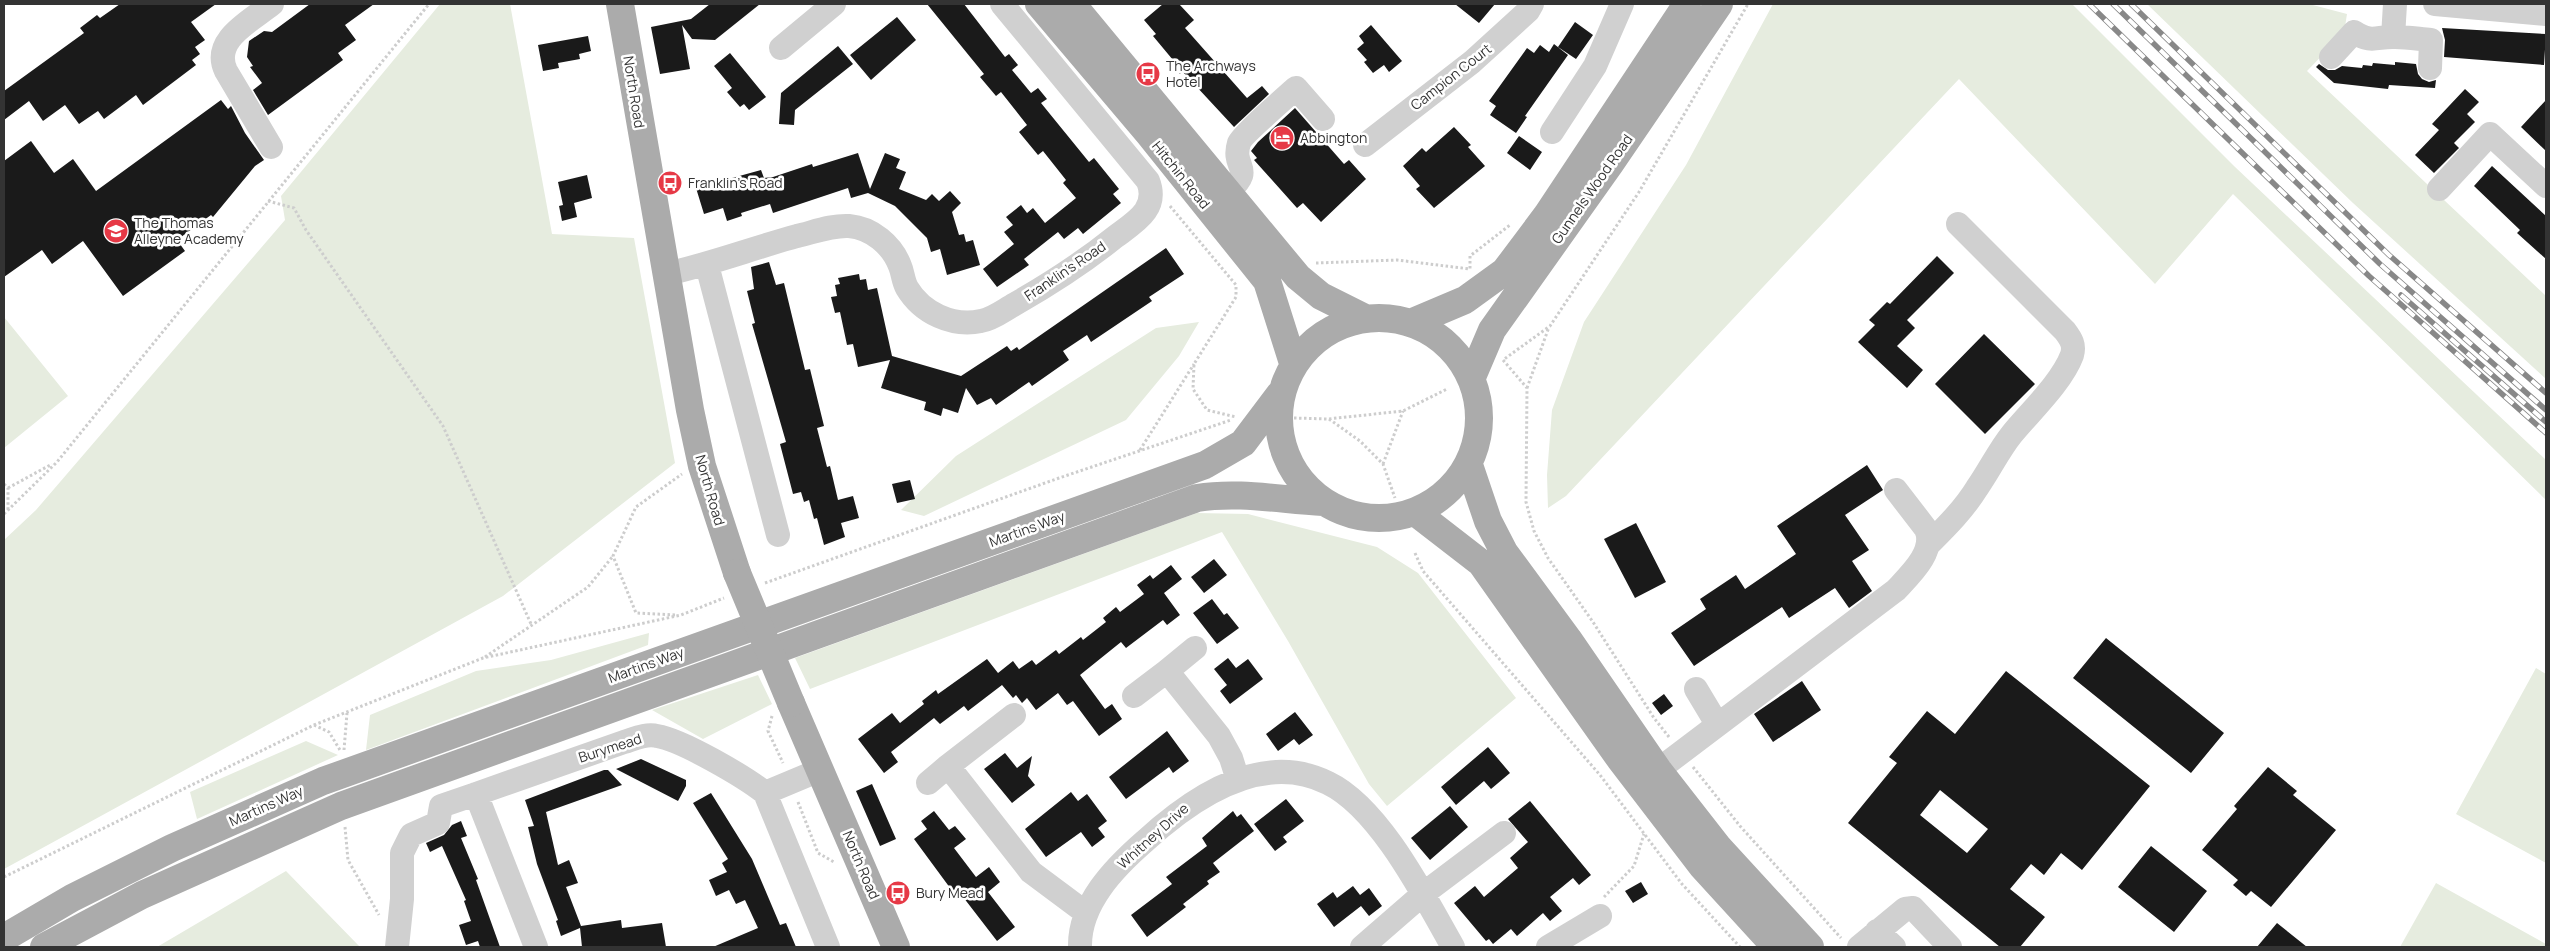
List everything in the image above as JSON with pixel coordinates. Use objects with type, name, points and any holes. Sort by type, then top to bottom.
[{"type":"main road","name":"North Road","points":[[620,4],[666,274],[702,466],[782,705],[820,770],[896,947]]},
{"type":"main road","name":"Hitchin Road","points":[[1039,4],[1149,134],[1267,281],[1293,363]]},
{"type":"main road","name":"Hitchin Road","points":[[1072,4],[1288,262],[1298,277],[1321,296],[1363,317]]},
{"type":"main road","name":"Gunnels Wood Road","points":[[1413,322],[1465,300],[1505,271],[1547,214],[1687,4]]},
{"type":"main road","name":"Gunnels Wood Road","points":[[1472,377],[1492,330],[1610,164],[1719,4]]},
{"type":"main road","points":[[1363,317],[1413,322],[1449,343],[1472,377],[1480,406],[1479,435],[1469,465],[1440,499],[1405,505],[1371,518],[1345,513],[1323,502],[1294,473],[1280,439],[1280,394],[1293,363],[1321,334],[1363,317]]},
{"type":"main road","name":"Martins Way","points":[[4,938],[72,898],[172,848],[323,781],[1205,465],[1243,443],[1280,394]]},
{"type":"main road","points":[[1469,465],[1488,521],[1504,552],[1568,639],[1658,770],[1719,848],[1810,947]]},
{"type":"main road","points":[[44,947],[142,895],[341,806],[1197,498],[1219,494],[1243,494],[1278,500],[1323,502]]},
{"type":"main road","points":[[1405,505],[1480,563],[1620,759],[1696,859],[1776,947]]},
{"type":"street","points":[[271,147],[226,72],[221,62],[221,54],[226,41],[272,4]]},
{"type":"street","points":[[781,48],[834,4]]},
{"type":"street","points":[[1002,4],[1144,175],[1150,186],[1152,196]]},
{"type":"street","name":"Campion Court","points":[[1365,145],[1472,62],[1528,11],[1532,4]]},
{"type":"street","points":[[1552,132],[1595,66],[1622,4]]},
{"type":"street","points":[[2393,37],[2395,4]]},
{"type":"street","points":[[2435,4],[2485,6],[2546,14]]},
{"type":"street","points":[[2331,56],[2354,32],[2364,38],[2378,40],[2393,37],[2431,40],[2430,68]]},
{"type":"street","points":[[1228,192],[1241,180],[1243,170],[1238,158],[1240,142],[1296,88],[1323,119]]},
{"type":"street","points":[[2439,190],[2490,134],[2543,178]]},
{"type":"street","name":"Franklin's Road","points":[[666,274],[707,264],[753,248],[827,228],[852,226],[869,232],[888,246],[900,267],[906,286],[926,310],[947,320],[965,323],[983,321],[1044,287],[1095,253],[1143,215],[1150,206],[1152,196]]},
{"type":"street","points":[[1658,770],[1896,590],[1930,543],[1951,523],[1976,490],[2011,435],[2038,406],[2069,362],[2073,353],[2073,341],[2066,331],[1958,224]]},
{"type":"street","points":[[707,264],[778,535]]},
{"type":"street","points":[[1896,490],[1926,529],[1930,543]]},
{"type":"street","points":[[1134,696],[1195,648]]},
{"type":"street","points":[[1167,671],[1219,736],[1238,780]]},
{"type":"street","points":[[1696,689],[1717,724]]},
{"type":"street","points":[[928,783],[1014,715]]},
{"type":"street","name":"Burymead","points":[[398,944],[402,899],[402,853],[412,835],[438,823],[441,806],[646,735],[656,735],[674,741],[753,784],[765,793]]},
{"type":"street","points":[[948,766],[1031,872],[1086,913]]},
{"type":"street","points":[[820,770],[765,793],[828,947]]},
{"type":"street","name":"Whitney Drive","points":[[1080,947],[1081,928],[1086,913],[1105,883],[1124,858],[1166,822],[1189,803],[1238,780],[1263,774],[1286,772],[1310,776],[1329,783],[1350,798],[1370,818],[1392,846],[1452,947]]},
{"type":"street","points":[[476,794],[536,947]]},
{"type":"street","points":[[1362,947],[1422,894],[1504,833]]},
{"type":"street","points":[[1851,944],[1877,931],[1905,909],[1914,908],[1950,947]]},
{"type":"street","points":[[1553,946],[1587,919]]},
{"type":"street","points":[[1877,931],[1894,947]]},
{"type":"path","points":[[4,514],[57,462],[429,4]]},
{"type":"path","points":[[1748,4],[1639,192],[1550,326],[1527,388],[1526,502],[1534,531],[1548,558],[1593,622],[1654,718],[1740,826],[1851,944]]},
{"type":"path","points":[[1139,451],[1236,297],[1236,284],[1173,208],[1152,196]]},
{"type":"path","points":[[268,201],[294,208],[312,238],[443,426],[532,624]]},
{"type":"path","points":[[1288,262],[1398,260],[1470,269]]},
{"type":"path","points":[[1527,388],[1503,360],[1550,326]]},
{"type":"path","points":[[763,584],[1239,417],[1207,410],[1193,389],[1194,364]]},
{"type":"path","points":[[1294,418],[1328,419],[1402,411],[1447,389]]},
{"type":"path","points":[[1383,464],[1402,411]]},
{"type":"path","points":[[1328,419],[1360,441],[1383,464],[1405,505]]},
{"type":"path","points":[[8,488],[57,462]]},
{"type":"path","points":[[483,658],[588,587],[613,556],[636,507],[688,470],[702,466]]},
{"type":"path","points":[[4,484],[8,488],[8,511]]},
{"type":"path","points":[[1415,553],[1423,571],[1468,621],[1521,687],[1600,775],[1682,884],[1740,947]]},
{"type":"path","points":[[613,556],[636,613],[681,615]]},
{"type":"path","points":[[4,877],[314,725],[483,658],[681,615],[727,597]]},
{"type":"path","points":[[782,705],[768,731],[791,782],[818,853],[837,864]]},
{"type":"path","points":[[314,725],[329,732],[343,755],[347,713]]},
{"type":"path","points":[[344,818],[348,860],[372,904],[398,944]]},
{"type":"path","points":[[1587,919],[1634,866],[1644,833]]},
{"type":"shaded area","points":[[440,4],[510,4],[552,234],[634,238],[675,463],[503,596],[4,869],[4,540],[36,510],[285,220],[281,196]]},
{"type":"shaded area","points":[[1773,4],[2072,4],[2234,166],[2546,460],[2546,500],[2233,194],[2155,284],[1959,79],[1566,496],[1548,508],[1547,475],[1552,410],[1584,322],[1686,165]]},
{"type":"shaded area","points":[[2147,4],[2309,4],[2347,14],[2344,33],[2307,71],[2546,296],[2546,379],[2353,203]]},
{"type":"shaded area","points":[[4,317],[68,396],[4,448]]},
{"type":"shaded area","points":[[1199,322],[1179,356],[1126,420],[924,516],[901,510],[956,456],[1156,328]]},
{"type":"shaded area","points":[[1197,513],[1248,514],[1377,547],[1418,573],[1516,698],[1387,806],[1369,784],[1288,641],[1222,532],[810,689],[795,658]]},
{"type":"shaded area","points":[[649,633],[648,645],[366,750],[370,715],[476,671],[551,660]]},
{"type":"shaded area","points":[[2536,668],[2546,674],[2546,863],[2456,814]]},
{"type":"shaded area","points":[[758,675],[772,704],[703,739],[652,710]]},
{"type":"shaded area","points":[[306,741],[338,755],[197,819],[190,792]]},
{"type":"shaded area","points":[[286,871],[360,947],[157,947]]},
{"type":"shaded area","points":[[2436,883],[2546,944],[2546,947],[2400,947]]},
{"type":"building","points":[[120,4],[216,4],[191,22],[205,40],[195,47],[200,54],[192,60],[196,65],[143,105],[136,95],[104,119],[98,111],[79,124],[65,105],[43,121],[29,101],[4,120],[4,91],[84,33],[80,28],[97,15],[100,18]]},
{"type":"building","points":[[310,4],[374,4],[345,25],[356,40],[338,53],[343,60],[268,115],[253,90],[262,83],[250,67],[253,66],[247,57],[249,41],[264,31],[272,32]]},
{"type":"building","points":[[710,4],[760,4],[715,40],[692,39],[682,25],[690,69],[660,74],[651,27],[691,19]]},
{"type":"building","points":[[927,4],[964,4],[1005,57],[1009,54],[1018,65],[1012,70],[1031,93],[1038,88],[1047,99],[1041,103],[1089,162],[1094,158],[1119,189],[1113,194],[1121,203],[1083,234],[1078,228],[1064,239],[1058,232],[1024,259],[1029,265],[997,287],[983,269],[1014,244],[1004,232],[1013,225],[1006,217],[1021,205],[1027,213],[1033,208],[1045,223],[1076,198],[1063,183],[1066,180],[1043,151],[1038,155],[1019,132],[1027,125],[1001,92],[996,96],[980,77],[984,74]]},
{"type":"building","points":[[1163,4],[1179,4],[1194,20],[1185,28],[1247,98],[1262,86],[1269,94],[1234,127],[1182,71],[1180,74],[1170,62],[1173,60],[1153,36],[1156,34],[1144,20]]},
{"type":"building","points":[[1455,4],[1495,4],[1479,23]]},
{"type":"building","points":[[897,17],[916,40],[871,80],[850,55]]},
{"type":"building","points":[[1575,22],[1593,35],[1576,59],[1558,47]]},
{"type":"building","points":[[1371,25],[1402,61],[1389,72],[1384,65],[1373,73],[1364,62],[1367,60],[1357,49],[1364,43],[1359,36]]},
{"type":"building","points":[[2442,28],[2546,34],[2544,65],[2444,57],[2445,40]]},
{"type":"building","points":[[588,36],[591,51],[579,54],[580,59],[558,63],[559,68],[543,71],[538,45]]},
{"type":"building","points":[[1554,44],[1568,55],[1525,116],[1527,117],[1516,133],[1490,115],[1496,106],[1489,101],[1527,48],[1534,53],[1540,45],[1549,52]]},
{"type":"building","points":[[838,46],[853,64],[795,110],[794,125],[779,124],[781,93]]},
{"type":"building","points":[[730,53],[766,97],[749,110],[744,104],[740,107],[727,92],[732,88],[714,66]]},
{"type":"building","points":[[2395,62],[2416,64],[2418,74],[2422,79],[2429,82],[2436,80],[2435,88],[2389,85],[2388,89],[2334,83],[2316,67],[2319,64],[2328,70],[2335,70],[2342,66],[2362,68],[2363,65],[2372,66],[2373,63],[2395,65]]},
{"type":"building","points":[[2465,89],[2479,102],[2467,114],[2475,122],[2454,143],[2459,148],[2434,173],[2415,155],[2439,130],[2432,124]]},
{"type":"building","points":[[221,100],[228,109],[231,106],[245,133],[264,160],[255,166],[213,217],[211,215],[177,240],[185,251],[123,296],[83,241],[52,264],[42,250],[4,277],[4,161],[31,141],[54,173],[73,159],[96,191]]},
{"type":"building","points":[[2546,100],[2546,151],[2521,127]]},
{"type":"building","points":[[1295,108],[1344,164],[1349,160],[1366,179],[1321,222],[1303,203],[1297,208],[1254,160],[1257,158],[1251,151],[1258,142]]},
{"type":"building","points":[[1454,127],[1471,145],[1468,147],[1485,166],[1434,208],[1416,189],[1420,186],[1403,166],[1422,148],[1426,152]]},
{"type":"building","points":[[1519,136],[1542,152],[1530,170],[1507,153]]},
{"type":"building","points":[[858,153],[870,189],[885,153],[900,159],[896,168],[906,172],[899,189],[926,200],[932,194],[939,201],[950,191],[961,203],[952,212],[959,235],[964,234],[966,242],[973,240],[980,265],[947,275],[940,249],[931,252],[927,238],[895,206],[868,193],[851,198],[848,188],[773,213],[770,204],[741,213],[742,216],[727,221],[723,208],[704,214],[696,188],[761,170],[764,178],[773,177],[812,164],[813,167]]},
{"type":"building","points":[[2492,166],[2546,216],[2546,259],[2517,233],[2520,230],[2474,186]]},
{"type":"building","points":[[587,175],[592,198],[574,203],[577,217],[562,221],[559,206],[563,205],[558,182]]},
{"type":"building","points":[[1166,248],[1184,274],[1149,297],[1152,301],[1091,342],[1087,335],[1063,351],[1069,360],[1032,386],[1029,382],[996,405],[991,398],[977,405],[966,388],[958,413],[943,408],[941,416],[924,410],[926,402],[881,388],[890,360],[858,367],[853,344],[847,345],[840,312],[835,313],[831,297],[837,296],[835,285],[840,284],[838,278],[859,274],[860,280],[866,279],[868,290],[877,288],[892,356],[961,376],[1007,346],[1011,351],[1017,347],[1019,350]]},
{"type":"building","points":[[1937,256],[1954,273],[1907,320],[1915,328],[1897,346],[1923,370],[1907,388],[1858,342],[1875,325],[1869,320],[1887,302],[1890,304]]},
{"type":"building","points":[[769,262],[776,285],[784,283],[805,370],[810,369],[824,426],[817,428],[827,467],[830,466],[838,500],[853,496],[859,518],[841,523],[845,537],[824,545],[817,518],[814,519],[809,500],[804,502],[801,492],[793,494],[780,444],[786,442],[752,324],[755,323],[747,291],[754,289],[751,267]]},
{"type":"building","points":[[1984,334],[2035,384],[1985,434],[1935,384]]},
{"type":"building","points":[[1867,465],[1883,490],[1845,515],[1869,550],[1852,561],[1872,591],[1849,608],[1835,588],[1789,618],[1782,607],[1694,666],[1671,633],[1706,609],[1700,599],[1736,575],[1745,589],[1796,554],[1777,526]]},
{"type":"building","points":[[910,480],[915,499],[897,503],[892,484]]},
{"type":"building","points":[[1636,523],[1666,582],[1635,598],[1604,539]]},
{"type":"building","points":[[1214,559],[1227,575],[1204,593],[1191,577]]},
{"type":"building","points":[[1171,565],[1182,579],[1164,593],[1180,615],[1167,625],[1163,620],[1126,648],[1121,642],[1080,675],[1105,709],[1112,704],[1122,719],[1099,736],[1073,701],[1067,705],[1058,693],[1036,710],[1027,698],[1022,703],[1016,695],[1013,698],[1002,685],[968,711],[964,706],[940,724],[934,718],[891,752],[898,762],[884,773],[858,739],[892,713],[900,723],[924,704],[922,701],[936,690],[938,694],[987,659],[998,673],[1013,661],[1019,669],[1032,660],[1036,665],[1056,650],[1059,654],[1081,637],[1083,640],[1106,622],[1103,618],[1116,607],[1120,612],[1144,594],[1137,585],[1150,575],[1153,579]]},
{"type":"building","points":[[1212,599],[1224,615],[1227,613],[1239,628],[1217,644],[1193,613]]},
{"type":"building","points":[[2106,638],[2224,733],[2191,773],[2073,678]]},
{"type":"building","points":[[1228,658],[1236,668],[1248,659],[1263,679],[1230,704],[1220,691],[1227,685],[1214,669]]},
{"type":"building","points":[[2006,671],[2150,786],[2082,870],[2061,853],[2044,875],[2031,864],[2010,889],[2045,917],[2020,947],[2000,947],[1848,823],[1897,763],[1889,757],[1927,711],[1955,734]],"holes":[[[1940,790],[1988,829],[1967,853],[1920,815]]]},
{"type":"building","points":[[1802,681],[1821,710],[1773,742],[1754,714]]},
{"type":"building","points":[[1664,694],[1673,706],[1661,715],[1652,703]]},
{"type":"building","points":[[1295,712],[1313,735],[1299,745],[1294,739],[1278,751],[1266,734]]},
{"type":"building","points":[[1167,731],[1189,761],[1173,773],[1169,767],[1126,799],[1109,777]]},
{"type":"building","points":[[1488,747],[1510,773],[1491,789],[1484,781],[1456,805],[1441,787]]},
{"type":"building","points":[[1005,753],[1017,768],[1032,756],[1028,776],[1035,785],[1012,803],[984,769]]},
{"type":"building","points":[[641,759],[686,780],[686,786],[678,801],[616,769]]},
{"type":"building","points":[[2268,767],[2297,791],[2293,795],[2336,830],[2271,907],[2251,891],[2246,896],[2233,885],[2238,880],[2202,850],[2237,809],[2234,806]]},
{"type":"building","points":[[608,770],[622,785],[546,812],[558,865],[569,860],[578,883],[566,887],[581,926],[621,920],[622,928],[662,923],[666,947],[582,947],[580,928],[561,936],[556,921],[558,920],[537,864],[528,827],[534,826],[525,800]]},
{"type":"building","points":[[872,784],[896,839],[880,846],[856,791]]},
{"type":"building","points":[[1071,792],[1078,801],[1087,794],[1107,821],[1098,828],[1105,837],[1092,847],[1081,832],[1046,857],[1025,829]]},
{"type":"building","points":[[711,793],[752,859],[780,925],[786,923],[796,947],[713,947],[758,928],[745,900],[736,904],[729,890],[716,896],[709,880],[727,872],[722,863],[728,859],[693,803]]},
{"type":"building","points":[[1286,799],[1304,821],[1283,837],[1287,842],[1275,851],[1254,824]]},
{"type":"building","points":[[1530,801],[1591,875],[1579,885],[1573,878],[1550,897],[1562,911],[1550,921],[1543,913],[1517,936],[1511,929],[1493,944],[1489,939],[1486,941],[1454,903],[1475,886],[1484,897],[1518,868],[1510,858],[1528,842],[1508,819]]},
{"type":"building","points":[[1450,806],[1468,827],[1430,860],[1411,838]]},
{"type":"building","points":[[934,811],[949,830],[955,826],[966,839],[954,848],[976,877],[989,867],[1000,882],[988,892],[1015,927],[997,941],[960,893],[956,896],[914,839],[927,829],[921,821]]},
{"type":"building","points":[[1233,811],[1237,817],[1241,814],[1254,831],[1213,863],[1220,872],[1207,881],[1209,884],[1183,904],[1186,907],[1147,937],[1131,915],[1172,884],[1166,877],[1207,846],[1202,838]]},
{"type":"building","points":[[461,821],[467,836],[461,838],[478,879],[476,880],[500,947],[480,947],[478,941],[466,945],[459,925],[471,921],[464,901],[466,900],[442,846],[430,852],[426,843],[444,835],[452,825]]},
{"type":"building","points":[[2151,846],[2207,891],[2174,932],[2118,887]]},
{"type":"building","points":[[1641,882],[1648,894],[1633,903],[1625,891]]},
{"type":"building","points":[[1353,886],[1360,895],[1369,888],[1382,906],[1369,916],[1361,906],[1334,927],[1317,904],[1333,892],[1337,898]]},
{"type":"building","points":[[2277,923],[2307,947],[2257,947]]},
{"type":"railway","points":[[2089,4],[2369,276],[2546,433]]},
{"type":"railway","points":[[2113,4],[2380,264],[2546,410]]},
{"type":"railway","points":[[2131,4],[2389,255],[2546,393]]},
{"type":"railway","points":[[2401,295],[2546,422]]},
{"type":"place","name":"The Archways Hotel","points":[[1148,74]]},
{"type":"place","name":"Abbington","points":[[1282,138]]},
{"type":"place","name":"Franklin's Road","points":[[670,183]]},
{"type":"place","name":"The Thomas Alleyne Academy","points":[[116,231]]},
{"type":"place","name":"Bury Mead","points":[[898,893]]}]
